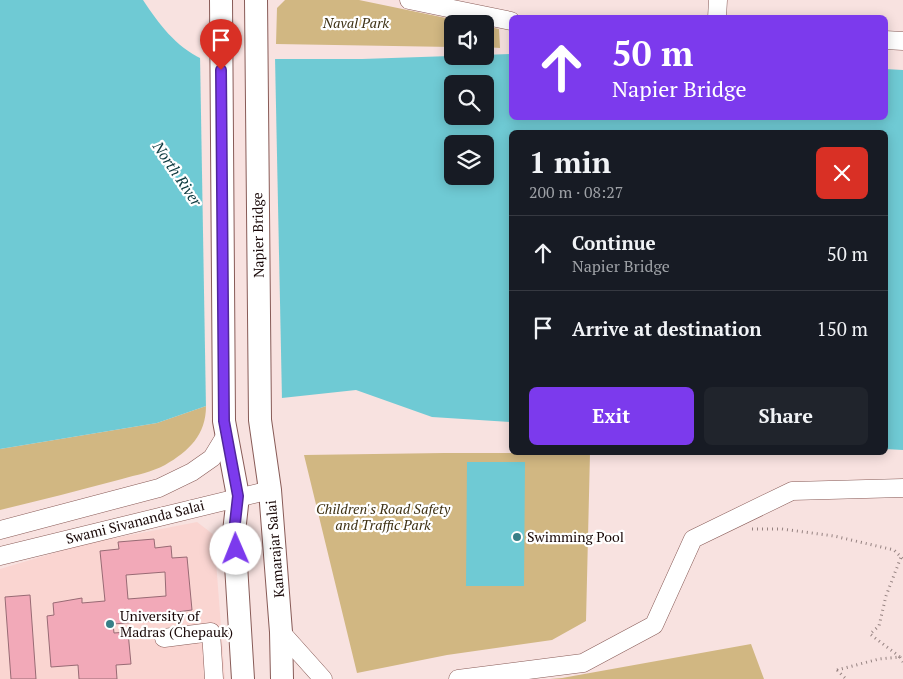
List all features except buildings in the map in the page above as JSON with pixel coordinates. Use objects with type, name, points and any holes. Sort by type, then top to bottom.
[{"type":"main road","points":[[221,0],[225,428],[238,496],[234,532],[243,679]]},
{"type":"main road","name":"Napier Bridge","points":[[258,2],[256,50],[260,420]]},
{"type":"main road","name":"Kamarajar Salai","points":[[260,420],[270,490],[281,632],[282,679]]},
{"type":"street","points":[[412,0],[509,21]]},
{"type":"street","points":[[717,15],[718,0]]},
{"type":"street","points":[[888,40],[903,41]]},
{"type":"street","name":"Swami Sivananda Salai","points":[[0,530],[159,488],[192,472],[212,458],[225,428]]},
{"type":"street","points":[[458,679],[583,663],[654,625],[693,539],[792,491],[903,488]]},
{"type":"street","name":"Swami Sivananda Salai","points":[[0,556],[238,496],[270,490]]},
{"type":"street","points":[[164,638],[211,632],[214,679]]},
{"type":"street","points":[[281,632],[323,679]]},
{"type":"path","points":[[748,529],[782,529],[834,536],[894,550],[902,558],[886,596],[879,626],[870,634],[902,659]]},
{"type":"path","points":[[846,679],[836,670],[879,659],[902,659]]},
{"type":"shaded area","name":"University of Madras (Chepauk)","points":[[197,522],[214,535],[225,679],[0,679],[0,569],[84,544]]},
{"type":"green space","name":"Naval Park","points":[[285,0],[359,0],[444,18],[444,47],[276,44],[277,8]]},
{"type":"green space","points":[[494,28],[499,29],[500,48],[494,48]]},
{"type":"green space","points":[[206,406],[203,425],[199,434],[189,448],[165,465],[138,475],[0,510],[0,449],[157,423]]},
{"type":"green space","name":"Children's Road Safety and Traffic Park","points":[[509,453],[509,455],[590,455],[586,621],[552,640],[447,655],[357,673],[304,455]]},
{"type":"green space","points":[[751,644],[764,679],[550,679],[562,678]]},
{"type":"water","name":"North River","points":[[0,0],[143,0],[162,26],[176,41],[192,54],[202,59],[362,59],[444,56],[444,65],[494,65],[494,55],[509,54],[509,120],[888,120],[888,69],[903,70],[903,450],[888,449],[888,130],[509,130],[509,422],[432,417],[356,390],[206,406],[157,423],[0,449]]},
{"type":"water","points":[[467,462],[525,462],[524,586],[466,586]]},
{"type":"pier","points":[[200,55],[275,57],[282,400],[206,409]]},
{"type":"place","name":"Swimming Pool","points":[[517,537]]},
{"type":"place","name":"University of Madras (Chepauk)","points":[[110,624]]},
{"type":"route","points":[[221,70],[224,421],[238,496],[234,532],[236,549]]}]
